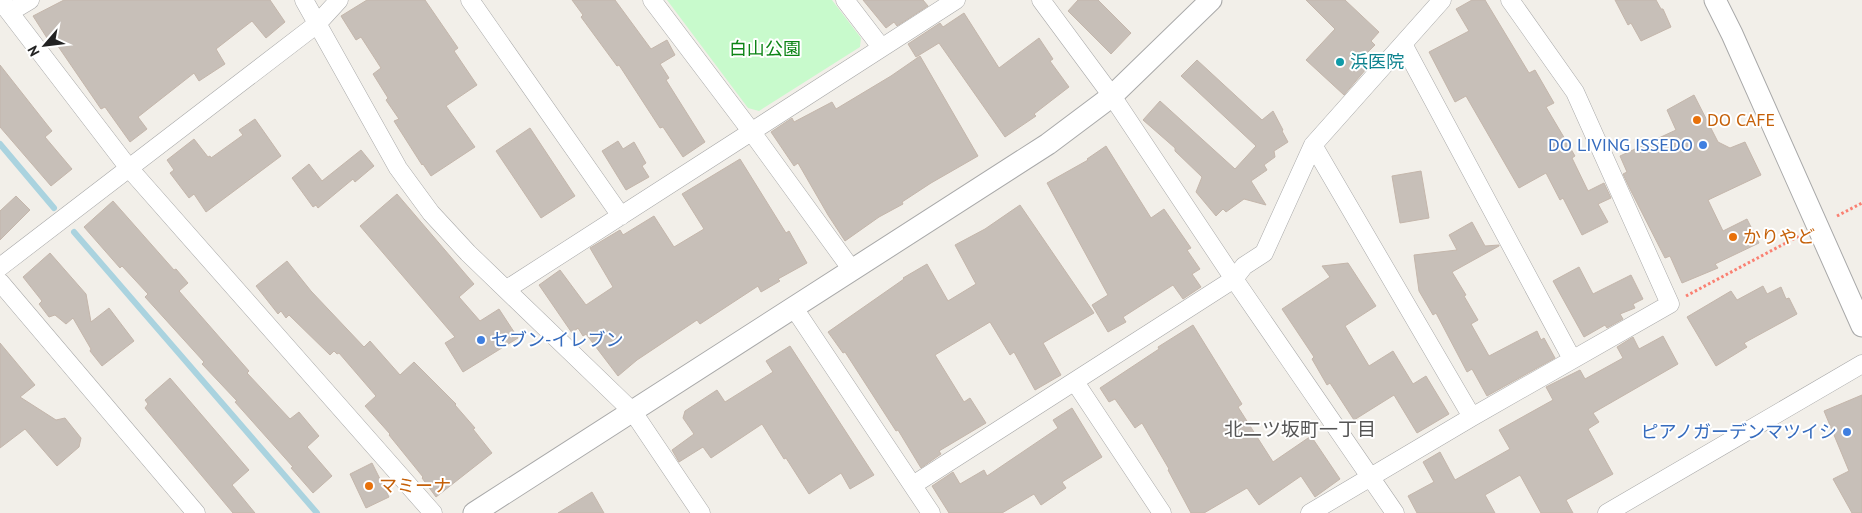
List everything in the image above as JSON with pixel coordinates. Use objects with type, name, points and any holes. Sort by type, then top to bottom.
[{"type":"street","points":[[30,0],[5,6],[128,167],[433,513]]},
{"type":"street","points":[[304,0],[398,168],[431,213],[468,253],[633,412],[701,513]]},
{"type":"street","points":[[0,267],[317,24],[339,0]]},
{"type":"street","points":[[470,0],[621,216]]},
{"type":"street","points":[[652,0],[751,131],[852,270]]},
{"type":"street","points":[[845,0],[881,47]]},
{"type":"street","points":[[507,289],[956,0]]},
{"type":"street","points":[[1041,0],[1112,96],[1234,279],[1395,513]]},
{"type":"street","points":[[477,512],[1048,144],[1112,96],[1211,0]]},
{"type":"street","points":[[913,485],[1234,279],[1244,266],[1264,253],[1313,146],[1442,0]]},
{"type":"street","points":[[1310,513],[1472,417],[1670,304],[1575,92],[1510,0]]},
{"type":"street","points":[[1715,0],[1732,34],[1862,326]]},
{"type":"street","points":[[1403,44],[1572,359]]},
{"type":"street","points":[[1313,146],[1472,417]]},
{"type":"street","points":[[0,282],[196,513]]},
{"type":"street","points":[[794,308],[931,513]]},
{"type":"street","points":[[1607,513],[1862,364]]},
{"type":"street","points":[[1075,382],[1162,513]]},
{"type":"path","points":[[1837,216],[1862,203]]},
{"type":"path","points":[[1670,304],[1799,236]]},
{"type":"green space","name":"白山公園","points":[[667,0],[832,0],[861,38],[860,47],[759,111],[748,108]]},
{"type":"building","points":[[64,0],[270,0],[285,22],[266,38],[252,21],[216,49],[225,64],[199,81],[194,73],[138,117],[147,129],[130,142],[105,107],[101,109],[51,36],[47,38],[33,16]]},
{"type":"building","points":[[367,0],[425,0],[458,48],[454,51],[477,85],[446,106],[475,147],[431,176],[394,121],[399,119],[386,100],[388,98],[373,74],[381,68],[361,37],[356,40],[341,16]]},
{"type":"building","points":[[572,0],[615,0],[651,49],[667,40],[675,55],[660,64],[669,78],[666,80],[705,142],[683,157],[663,127],[660,128],[619,65],[617,66],[581,17],[583,15]]},
{"type":"building","points":[[863,0],[923,0],[928,6],[897,26],[894,22],[886,28]]},
{"type":"building","points":[[1078,0],[1098,0],[1131,33],[1111,54],[1068,11]]},
{"type":"building","points":[[1306,0],[1345,0],[1379,32],[1371,41],[1375,45],[1365,55],[1372,62],[1344,95],[1306,60],[1335,29]]},
{"type":"building","points":[[1472,0],[1485,0],[1529,73],[1535,70],[1554,103],[1546,107],[1575,156],[1572,158],[1588,191],[1604,183],[1611,198],[1598,204],[1608,222],[1582,235],[1563,198],[1560,200],[1546,173],[1519,188],[1466,96],[1455,102],[1429,52],[1469,31],[1456,9]]},
{"type":"building","points":[[1615,0],[1656,0],[1661,9],[1663,9],[1671,27],[1641,41],[1631,23],[1628,25]]},
{"type":"building","points":[[964,13],[999,68],[1039,38],[1053,59],[1050,61],[1069,87],[1034,114],[1036,116],[1005,137],[939,43],[916,57],[908,44],[940,23],[943,27]]},
{"type":"building","points":[[920,56],[978,156],[931,183],[902,202],[903,204],[879,217],[845,241],[798,163],[794,166],[771,132],[792,118],[794,122],[832,102],[836,109]]},
{"type":"building","points":[[1197,60],[1262,120],[1273,111],[1283,130],[1288,142],[1274,151],[1275,157],[1264,165],[1267,170],[1251,181],[1266,205],[1244,199],[1226,212],[1223,209],[1216,216],[1196,192],[1202,177],[1175,151],[1175,148],[1143,120],[1160,101],[1235,169],[1256,146],[1181,76]]},
{"type":"building","points":[[0,65],[52,131],[45,137],[72,169],[51,186],[0,127]]},
{"type":"building","points":[[1694,95],[1718,142],[1730,148],[1745,142],[1761,175],[1708,200],[1723,231],[1747,219],[1759,243],[1715,264],[1718,268],[1682,283],[1670,256],[1665,258],[1630,189],[1623,174],[1627,172],[1620,156],[1676,130],[1667,110]]},
{"type":"building","points":[[255,119],[281,156],[206,212],[194,194],[189,198],[170,173],[174,170],[167,160],[194,139],[208,157],[210,156],[211,158],[243,135],[239,130]]},
{"type":"building","points":[[530,128],[575,196],[541,218],[496,151]]},
{"type":"building","points":[[618,141],[623,149],[634,142],[646,163],[642,166],[649,177],[626,190],[602,151]]},
{"type":"building","points":[[1106,146],[1151,218],[1164,209],[1191,248],[1187,250],[1200,269],[1192,274],[1201,287],[1183,299],[1173,285],[1123,317],[1126,322],[1108,332],[1092,305],[1108,295],[1047,183],[1088,160]]},
{"type":"building","points":[[361,150],[374,166],[355,182],[353,179],[318,208],[316,205],[313,207],[292,178],[309,164],[322,181]]},
{"type":"building","points":[[740,159],[786,233],[789,231],[807,263],[778,279],[780,281],[761,292],[758,286],[700,324],[697,320],[637,360],[618,376],[586,334],[583,336],[578,328],[572,333],[539,285],[560,270],[586,305],[613,287],[590,248],[620,230],[623,235],[654,216],[674,247],[704,229],[682,194]]},
{"type":"building","points":[[1421,171],[1429,218],[1400,223],[1392,176]]},
{"type":"building","points":[[397,194],[474,284],[459,297],[480,321],[499,309],[518,338],[463,372],[445,343],[455,337],[360,226]]},
{"type":"building","points":[[16,196],[30,210],[0,240],[0,211]]},
{"type":"building","points":[[113,201],[174,270],[176,269],[188,283],[179,291],[249,371],[247,373],[290,419],[299,412],[319,436],[307,447],[332,476],[313,493],[291,468],[293,467],[235,402],[237,401],[202,364],[204,362],[145,297],[148,294],[122,266],[120,268],[84,227]]},
{"type":"building","points":[[1020,205],[1094,313],[1043,343],[1061,375],[1035,390],[1014,352],[1010,355],[990,322],[935,355],[964,402],[970,398],[986,423],[939,451],[941,454],[921,468],[898,430],[896,431],[845,352],[843,353],[828,332],[903,278],[927,264],[948,301],[976,284],[955,245],[985,229]]},
{"type":"building","points":[[1472,222],[1485,246],[1499,246],[1452,272],[1478,320],[1471,324],[1489,356],[1537,331],[1541,340],[1544,338],[1555,358],[1487,396],[1472,369],[1467,372],[1436,313],[1433,315],[1419,291],[1414,255],[1457,250],[1449,235]]},
{"type":"building","points":[[50,253],[86,294],[91,322],[109,308],[134,341],[102,366],[90,351],[91,349],[73,318],[66,324],[55,315],[49,317],[39,304],[42,301],[23,277]]},
{"type":"building","points":[[287,261],[311,291],[364,347],[370,341],[400,375],[414,362],[456,404],[492,453],[436,497],[390,434],[365,406],[376,396],[339,353],[337,354],[334,351],[330,355],[289,315],[286,318],[281,311],[278,314],[256,286]]},
{"type":"building","points":[[1348,263],[1376,306],[1345,326],[1369,366],[1393,351],[1413,384],[1426,376],[1449,414],[1417,433],[1394,395],[1354,420],[1330,383],[1327,385],[1312,359],[1314,357],[1282,309],[1330,277],[1322,266]]},
{"type":"building","points":[[1579,267],[1593,294],[1631,275],[1643,299],[1633,304],[1635,308],[1620,314],[1623,319],[1607,328],[1605,325],[1584,337],[1553,281]]},
{"type":"building","points":[[1763,286],[1767,294],[1781,287],[1786,299],[1789,298],[1797,314],[1744,343],[1747,347],[1716,366],[1687,317],[1731,291],[1737,300]]},
{"type":"building","points":[[1193,325],[1242,404],[1238,407],[1273,462],[1311,436],[1340,479],[1315,497],[1301,476],[1259,505],[1247,488],[1204,513],[1191,513],[1169,469],[1142,423],[1135,428],[1115,399],[1109,402],[1100,388]]},
{"type":"building","points":[[1663,336],[1678,364],[1593,413],[1599,422],[1588,429],[1613,474],[1566,500],[1573,513],[1541,513],[1520,475],[1485,495],[1495,513],[1417,513],[1408,496],[1434,482],[1423,462],[1440,452],[1455,480],[1510,449],[1499,430],[1553,400],[1546,387],[1580,370],[1585,379],[1623,358],[1617,347],[1633,337],[1639,349]]},
{"type":"building","points":[[0,343],[35,385],[20,397],[56,420],[65,418],[81,438],[79,447],[57,466],[25,429],[0,448]]},
{"type":"building","points":[[790,346],[874,475],[850,489],[841,473],[809,494],[762,424],[711,458],[703,447],[679,462],[672,450],[694,434],[683,418],[685,411],[717,390],[725,402],[773,372],[766,361]]},
{"type":"building","points":[[170,378],[249,470],[232,485],[255,513],[233,513],[145,408],[148,404],[145,400]]},
{"type":"building","points":[[1862,395],[1862,513],[1852,513],[1833,479],[1849,471],[1824,411]]},
{"type":"building","points":[[1072,408],[1102,457],[1062,482],[1066,488],[1041,505],[1034,494],[1002,513],[949,513],[932,486],[953,472],[960,484],[984,470],[987,476],[1058,428],[1053,420]]},
{"type":"building","name":"マミーナ","points":[[372,463],[389,497],[366,508],[350,474]]},
{"type":"building","points":[[592,492],[604,513],[558,513]]},
{"type":"waterway","points":[[0,144],[54,208]]},
{"type":"waterway","points":[[74,232],[317,513]]},
{"type":"place","name":"浜医院","points":[[1340,62]]},
{"type":"place","name":"DO CAFE","points":[[1697,120]]},
{"type":"place","name":"DO LIVING ISSEDO","points":[[1703,145]]},
{"type":"place","name":"かりやど","points":[[1733,237]]},
{"type":"place","name":"セブン-イレブン","points":[[481,340]]},
{"type":"place","name":"ピアノガーデンマツイシ","points":[[1847,432]]},
{"type":"place","name":"マミーナ","points":[[369,486]]},
{"type":"district","name":"北二ツ坂町一丁目","points":[[1300,429]]}]
